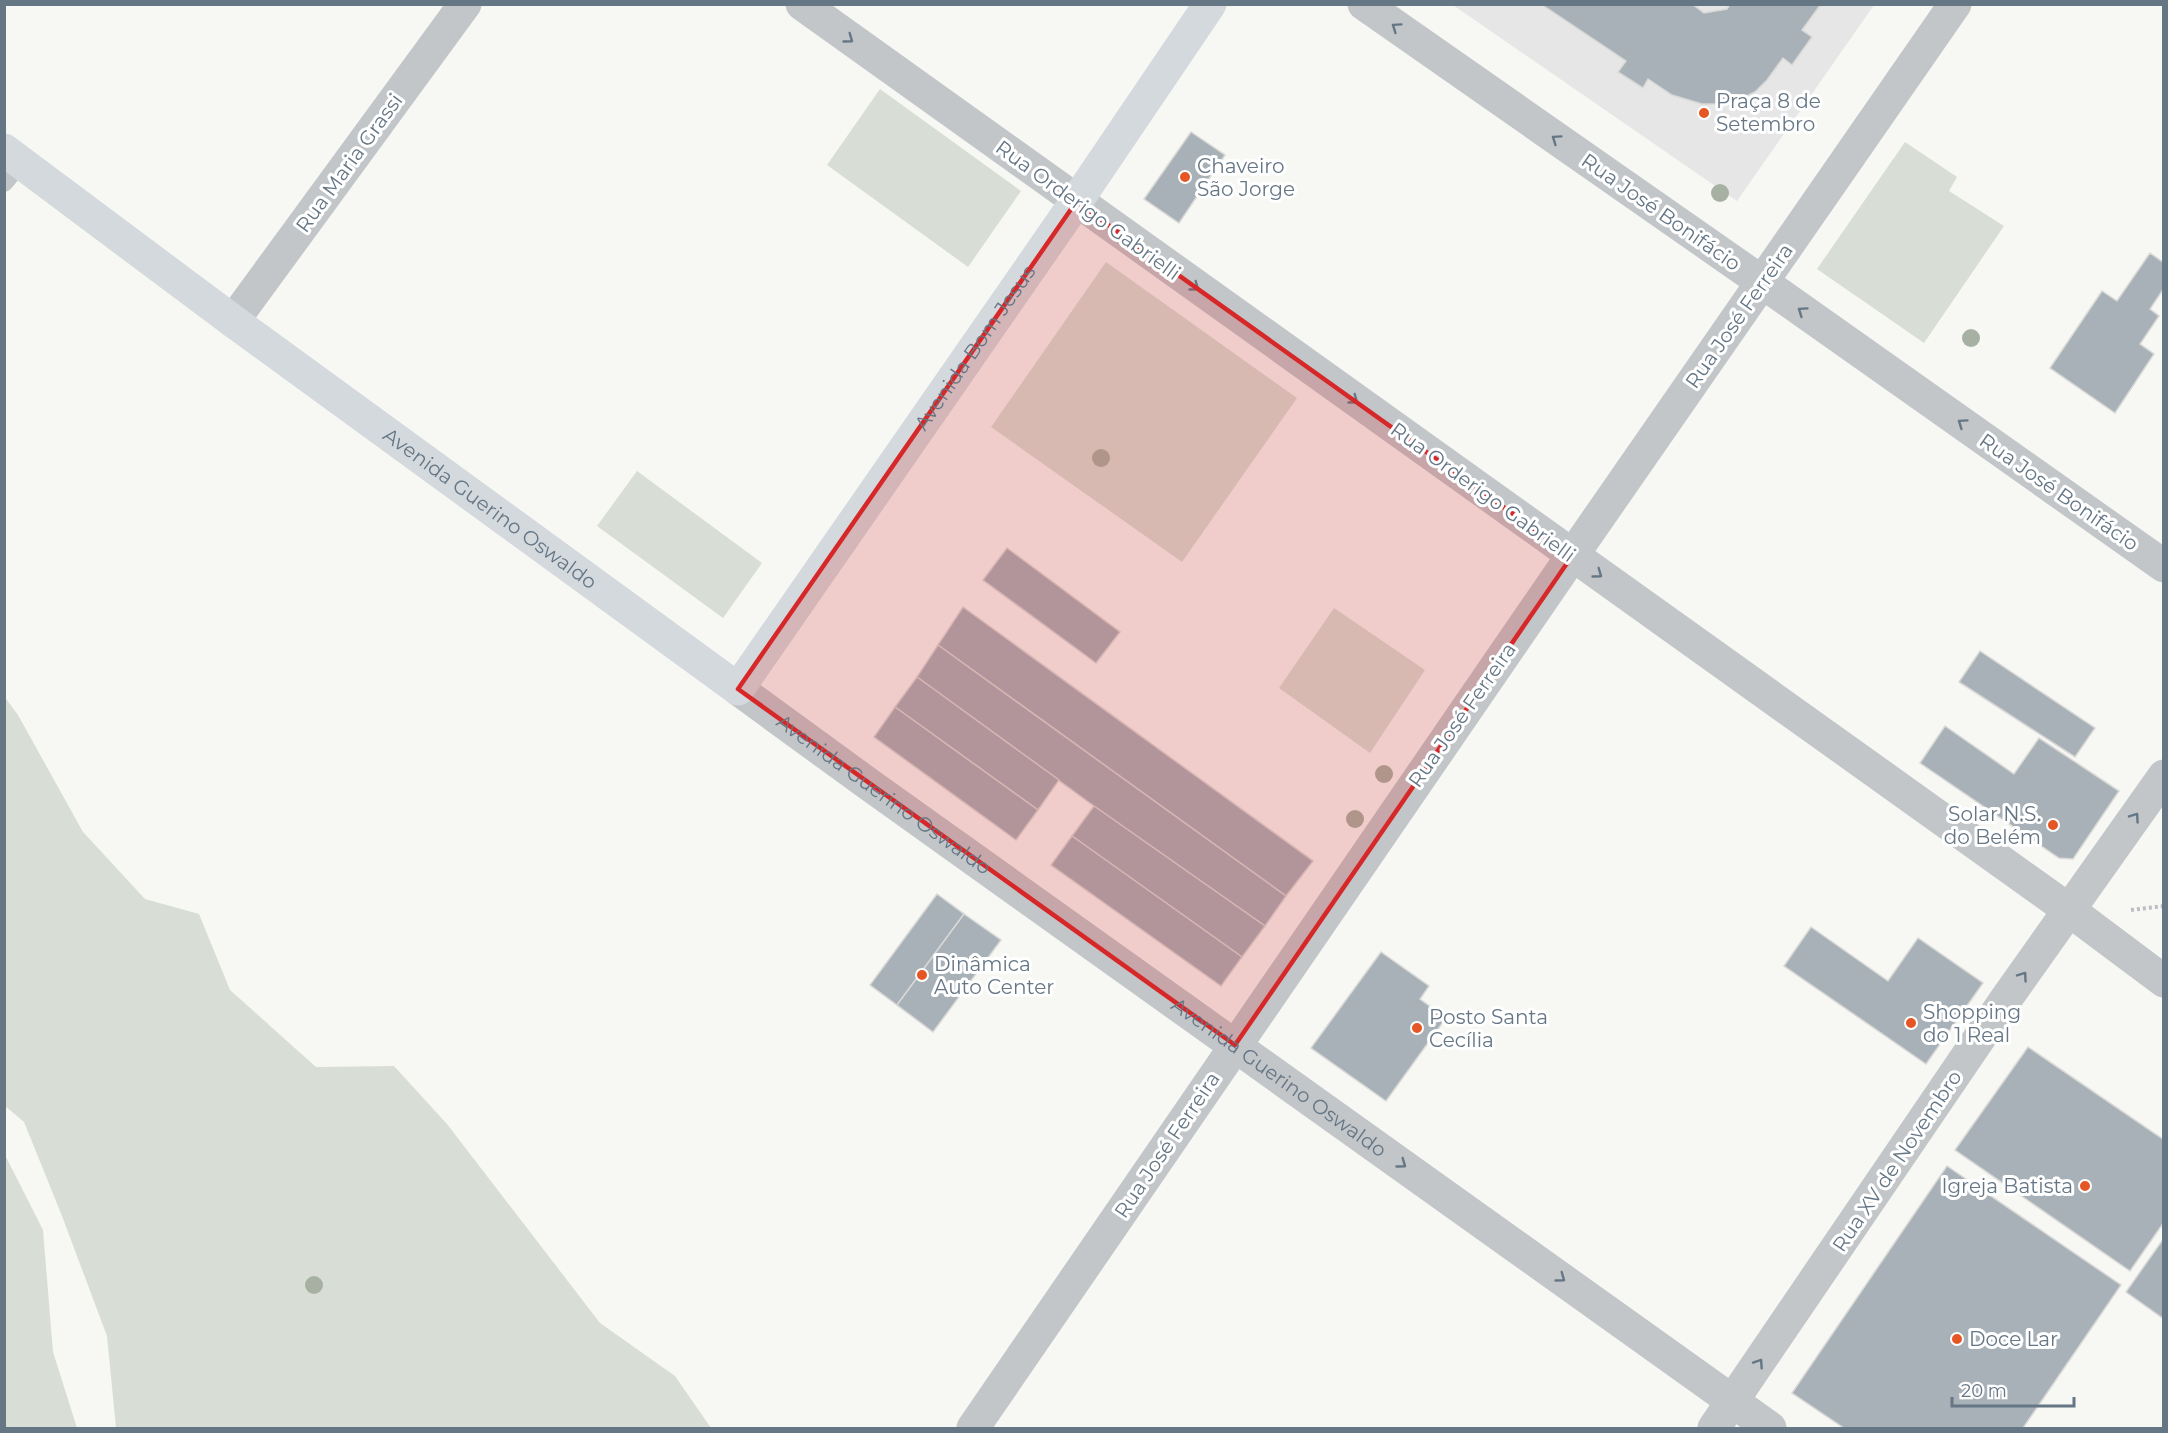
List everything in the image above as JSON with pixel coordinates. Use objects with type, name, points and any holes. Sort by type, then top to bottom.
[{"type":"street","name":"Rua Maria Grassi","points":[[233,321],[465,4]]},
{"type":"street","name":"Rua Orderigo Gabrielli","points":[[802,4],[2069,910],[2163,981]]},
{"type":"street","name":"Avenida Bom Jesus","points":[[738,689],[1076,202],[1210,4]]},
{"type":"street","name":"Rua José Bonifácio","points":[[1364,4],[2163,566]]},
{"type":"street","name":"Rua José Ferreira","points":[[973,1428],[1572,556],[1955,4]]},
{"type":"street","name":"Avenida Guerino Oswaldo","points":[[10,165],[233,321],[867,783],[1770,1428]]},
{"type":"street","name":"Rua XV de Novembro","points":[[1714,1428],[2006,999],[2163,776]]},
{"type":"path","points":[[2120,911],[2163,906]]},
{"type":"highlighted area","points":[[1076,202],[1572,556],[1235,1045],[738,689]]},
{"type":"shaded area","name":"Praça 8 de Setembro","points":[[1453,5],[1874,5],[1737,201]]},
{"type":"shaded area","points":[[880,89],[1021,191],[968,267],[827,165]]},
{"type":"shaded area","points":[[1905,142],[1957,177],[1949,191],[2004,226],[1924,343],[1817,269]]},
{"type":"shaded area","points":[[1106,262],[1297,398],[1182,562],[991,427]]},
{"type":"shaded area","points":[[637,471],[762,563],[723,618],[597,526]]},
{"type":"shaded area","points":[[1334,608],[1425,670],[1370,753],[1279,688]]},
{"type":"shaded area","points":[[4,696],[18,715],[83,832],[145,899],[199,914],[230,990],[316,1067],[394,1066],[447,1124],[600,1323],[675,1376],[711,1428],[116,1428],[107,1336],[24,1122],[5,1106]]},
{"type":"shaded area","points":[[4,1153],[43,1230],[53,1352],[77,1428],[5,1428]]},
{"type":"building","points":[[1541,4],[1692,4],[1704,13],[1727,9],[1730,4],[1821,4],[1802,30],[1812,37],[1792,65],[1783,58],[1755,92],[1740,99],[1721,104],[1702,104],[1672,95],[1648,79],[1643,88],[1618,72],[1626,61]]},
{"type":"building","name":"Chaveiro São Jorge","points":[[1191,132],[1225,155],[1179,223],[1144,199]]},
{"type":"building","points":[[2150,253],[2164,263],[2164,288],[2150,309],[2159,316],[2140,344],[2154,354],[2115,413],[2050,368],[2102,291],[2117,301]]},
{"type":"building","points":[[1007,548],[1120,632],[1096,663],[983,580]]},
{"type":"building","points":[[963,607],[1313,861],[1286,896],[938,645]]},
{"type":"building","points":[[938,645],[1286,896],[1265,926],[1094,806],[917,677]]},
{"type":"building","points":[[1980,651],[2095,728],[2075,757],[1959,682]]},
{"type":"building","points":[[917,677],[1059,780],[1038,810],[895,707]]},
{"type":"building","points":[[895,707],[1038,810],[1016,840],[874,737]]},
{"type":"building","name":"Solar N.S. do Belém","points":[[1945,726],[2014,774],[2039,738],[2119,791],[2073,859],[2059,858],[1920,763]]},
{"type":"building","points":[[1094,806],[1265,926],[1242,957],[1072,836]]},
{"type":"building","points":[[1072,836],[1242,957],[1221,986],[1051,865]]},
{"type":"building","points":[[937,894],[964,914],[897,1005],[870,985]]},
{"type":"building","points":[[964,914],[1001,940],[933,1032],[897,1005]]},
{"type":"building","name":"Shopping do 1 Real","points":[[1811,927],[1888,981],[1918,938],[1983,983],[1926,1064],[1784,966]]},
{"type":"building","points":[[1381,952],[1429,986],[1420,999],[1446,1018],[1386,1101],[1311,1048]]},
{"type":"building","name":"Igreja Batista","points":[[2028,1047],[2164,1140],[2164,1222],[2130,1271],[1955,1150]]},
{"type":"building","name":"Doce Lar","points":[[1947,1166],[2121,1285],[2023,1428],[1844,1428],[1792,1393]]},
{"type":"building","points":[[2164,1238],[2164,1319],[2126,1292]]},
{"type":"place","name":"Praça 8 de Setembro","points":[[1704,113]]},
{"type":"place","name":"Chaveiro São Jorge","points":[[1185,177]]},
{"type":"place","name":"Solar N.S. do Belém","points":[[2053,825]]},
{"type":"place","name":"Dinâmica Auto Center","points":[[922,975]]},
{"type":"place","name":"Shopping do 1 Real","points":[[1911,1023]]},
{"type":"place","name":"Posto Santa Cecília","points":[[1417,1028]]},
{"type":"place","name":"Igreja Batista","points":[[2085,1186]]},
{"type":"place","name":"Doce Lar","points":[[1957,1339]]}]
